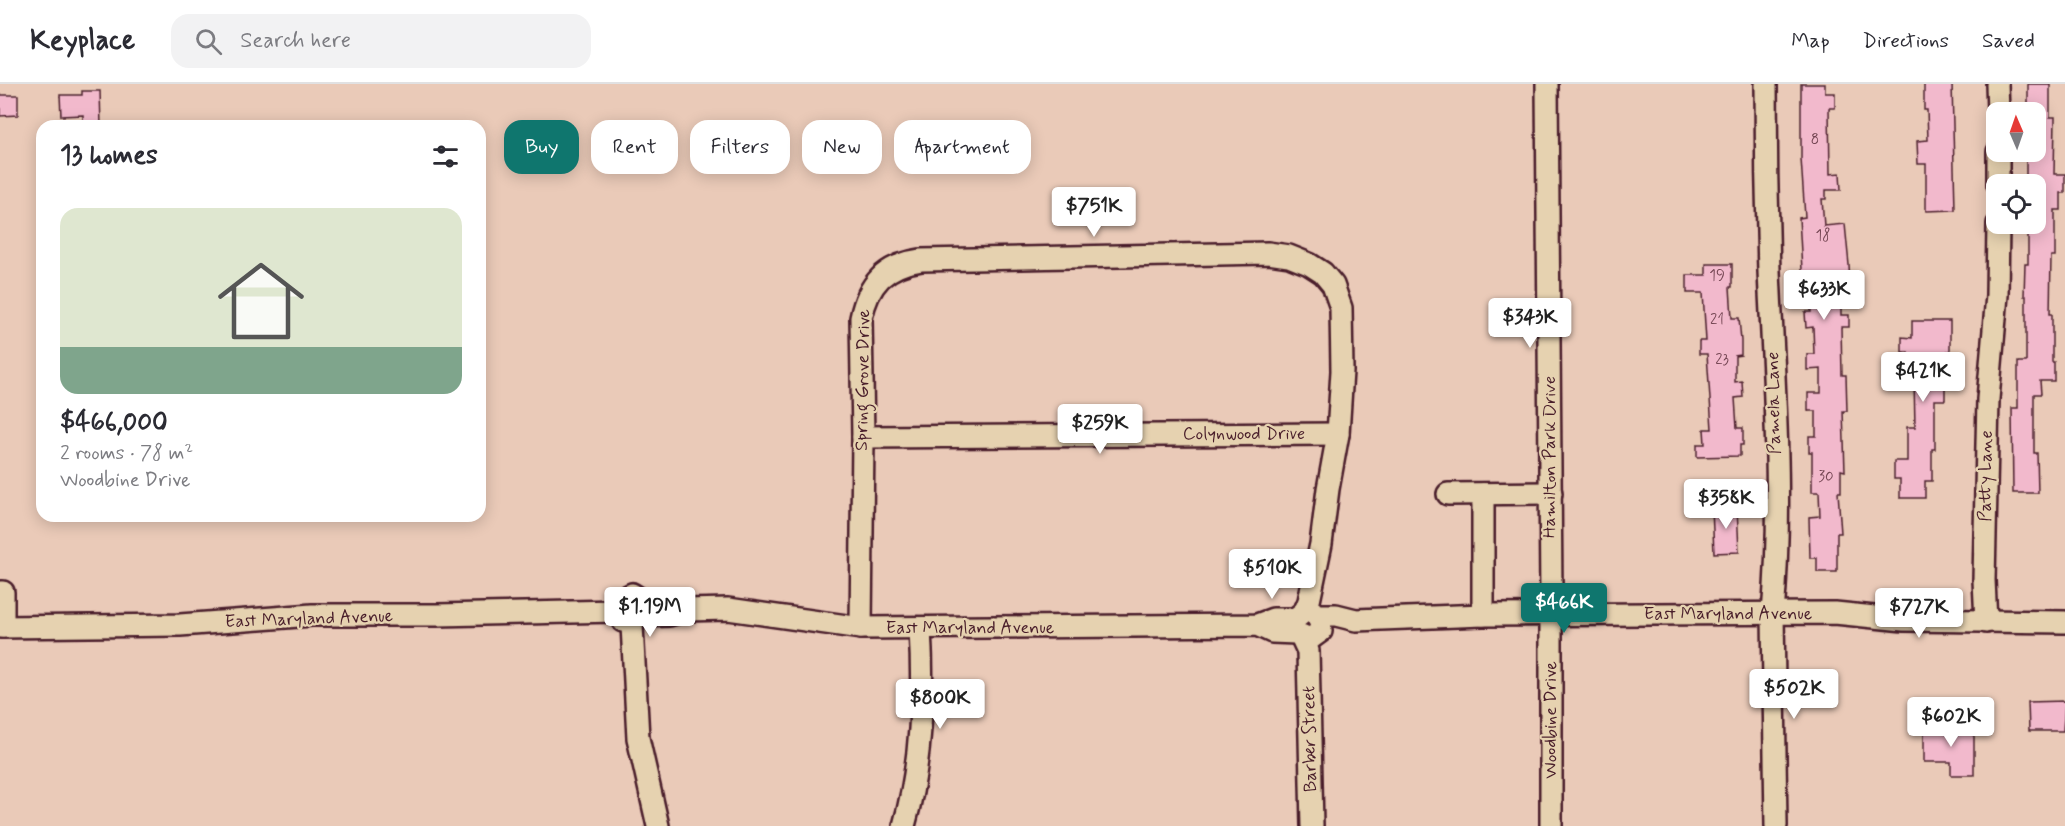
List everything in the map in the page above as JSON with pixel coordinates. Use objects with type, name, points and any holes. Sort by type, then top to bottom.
[{"type":"street","name":"Hamilton Park Drive","points":[[1547,84],[1551,615]]},
{"type":"street","name":"Pamela Lane","points":[[1766,84],[1769,271],[1775,383],[1773,614],[1776,826]]},
{"type":"street","points":[[1997,84],[1998,102]]},
{"type":"street","name":"Patty Lane","points":[[1986,621],[1984,580],[1988,399],[1997,295],[1998,234]]},
{"type":"street","name":"Spring Grove Drive","points":[[861,628],[861,318],[865,301],[873,286],[884,274],[899,265],[921,260],[1268,253],[1289,256],[1323,273],[1333,285],[1341,308],[1342,371],[1338,434],[1308,625]]},
{"type":"street","name":"Colynwood Drive","points":[[862,437],[1338,434]]},
{"type":"street","points":[[1448,494],[1551,493]]},
{"type":"street","points":[[1483,494],[1483,615]]},
{"type":"street","points":[[0,592],[3,592],[2,627]]},
{"type":"street","name":"East Maryland Avenue","points":[[2,627],[180,625],[312,615],[669,615],[686,610],[728,609],[861,628],[920,629],[1257,625],[1272,632],[1308,625],[1346,627],[1356,620],[1483,615],[1835,613],[1904,620],[2065,622]]},
{"type":"street","points":[[635,614],[638,738],[657,826]]},
{"type":"street","name":"Woodbine Drive","points":[[1551,615],[1551,826]]},
{"type":"street","name":"Barber Street","points":[[1308,625],[1312,826]]},
{"type":"street","points":[[904,826],[918,758],[922,700],[920,629]]},
{"type":"building","points":[[1801,84],[1825,84],[1825,93],[1835,93],[1835,108],[1829,108],[1830,174],[1840,173],[1841,190],[1826,190],[1826,199],[1822,199],[1824,226],[1845,224],[1849,265],[1850,284],[1841,284],[1841,315],[1849,315],[1849,327],[1841,327],[1842,375],[1846,375],[1847,411],[1843,411],[1845,471],[1841,470],[1841,492],[1838,492],[1841,533],[1837,533],[1837,572],[1817,572],[1817,558],[1810,558],[1809,517],[1820,516],[1819,492],[1812,492],[1812,452],[1809,452],[1809,436],[1816,436],[1816,411],[1808,411],[1808,393],[1821,393],[1821,369],[1807,370],[1807,354],[1814,354],[1813,327],[1806,328],[1805,312],[1811,312],[1811,286],[1803,287],[1799,218],[1805,217],[1801,159]]},
{"type":"building","points":[[1924,84],[1952,84],[1955,210],[1926,211],[1926,164],[1918,164],[1917,141],[1928,140],[1927,110],[1924,110]]},
{"type":"building","points":[[2028,84],[2050,84],[2050,117],[2055,117],[2054,174],[2065,174],[2065,193],[2061,193],[2061,210],[2055,210],[2055,256],[2051,256],[2050,314],[2052,314],[2054,381],[2040,381],[2041,394],[2034,394],[2034,453],[2037,453],[2038,493],[2013,493],[2012,408],[2018,408],[2018,362],[2026,362],[2026,296],[2024,296],[2025,264],[2028,264],[2028,234],[2046,234],[2046,174],[2026,174],[2026,162],[2046,162],[2046,102],[2028,102]]},
{"type":"building","points":[[82,91],[100,91],[101,120],[83,120],[83,115],[61,116],[60,95],[82,95]]},
{"type":"building","points":[[0,95],[18,95],[18,115],[0,116]]},
{"type":"building","points":[[1706,264],[1732,264],[1732,287],[1730,287],[1732,318],[1739,318],[1741,341],[1741,355],[1735,356],[1735,382],[1742,381],[1743,397],[1735,398],[1737,428],[1743,428],[1743,445],[1740,445],[1740,456],[1697,457],[1697,444],[1705,444],[1704,429],[1712,429],[1707,354],[1699,354],[1699,341],[1706,341],[1703,293],[1687,293],[1687,275],[1706,275]]},
{"type":"building","points":[[1912,321],[1950,321],[1950,352],[1945,352],[1945,400],[1935,400],[1935,449],[1932,449],[1932,481],[1925,481],[1925,498],[1900,498],[1900,479],[1894,479],[1894,461],[1907,461],[1907,427],[1915,427],[1914,379],[1908,379],[1908,352],[1902,352],[1902,337],[1912,338]]},
{"type":"building","points":[[1737,507],[1739,552],[1714,553],[1712,508]]},
{"type":"building","points":[[2065,701],[2063,731],[2029,731],[2028,702]]},
{"type":"building","points":[[1974,727],[1974,775],[1951,775],[1951,762],[1924,762],[1924,728]]}]
